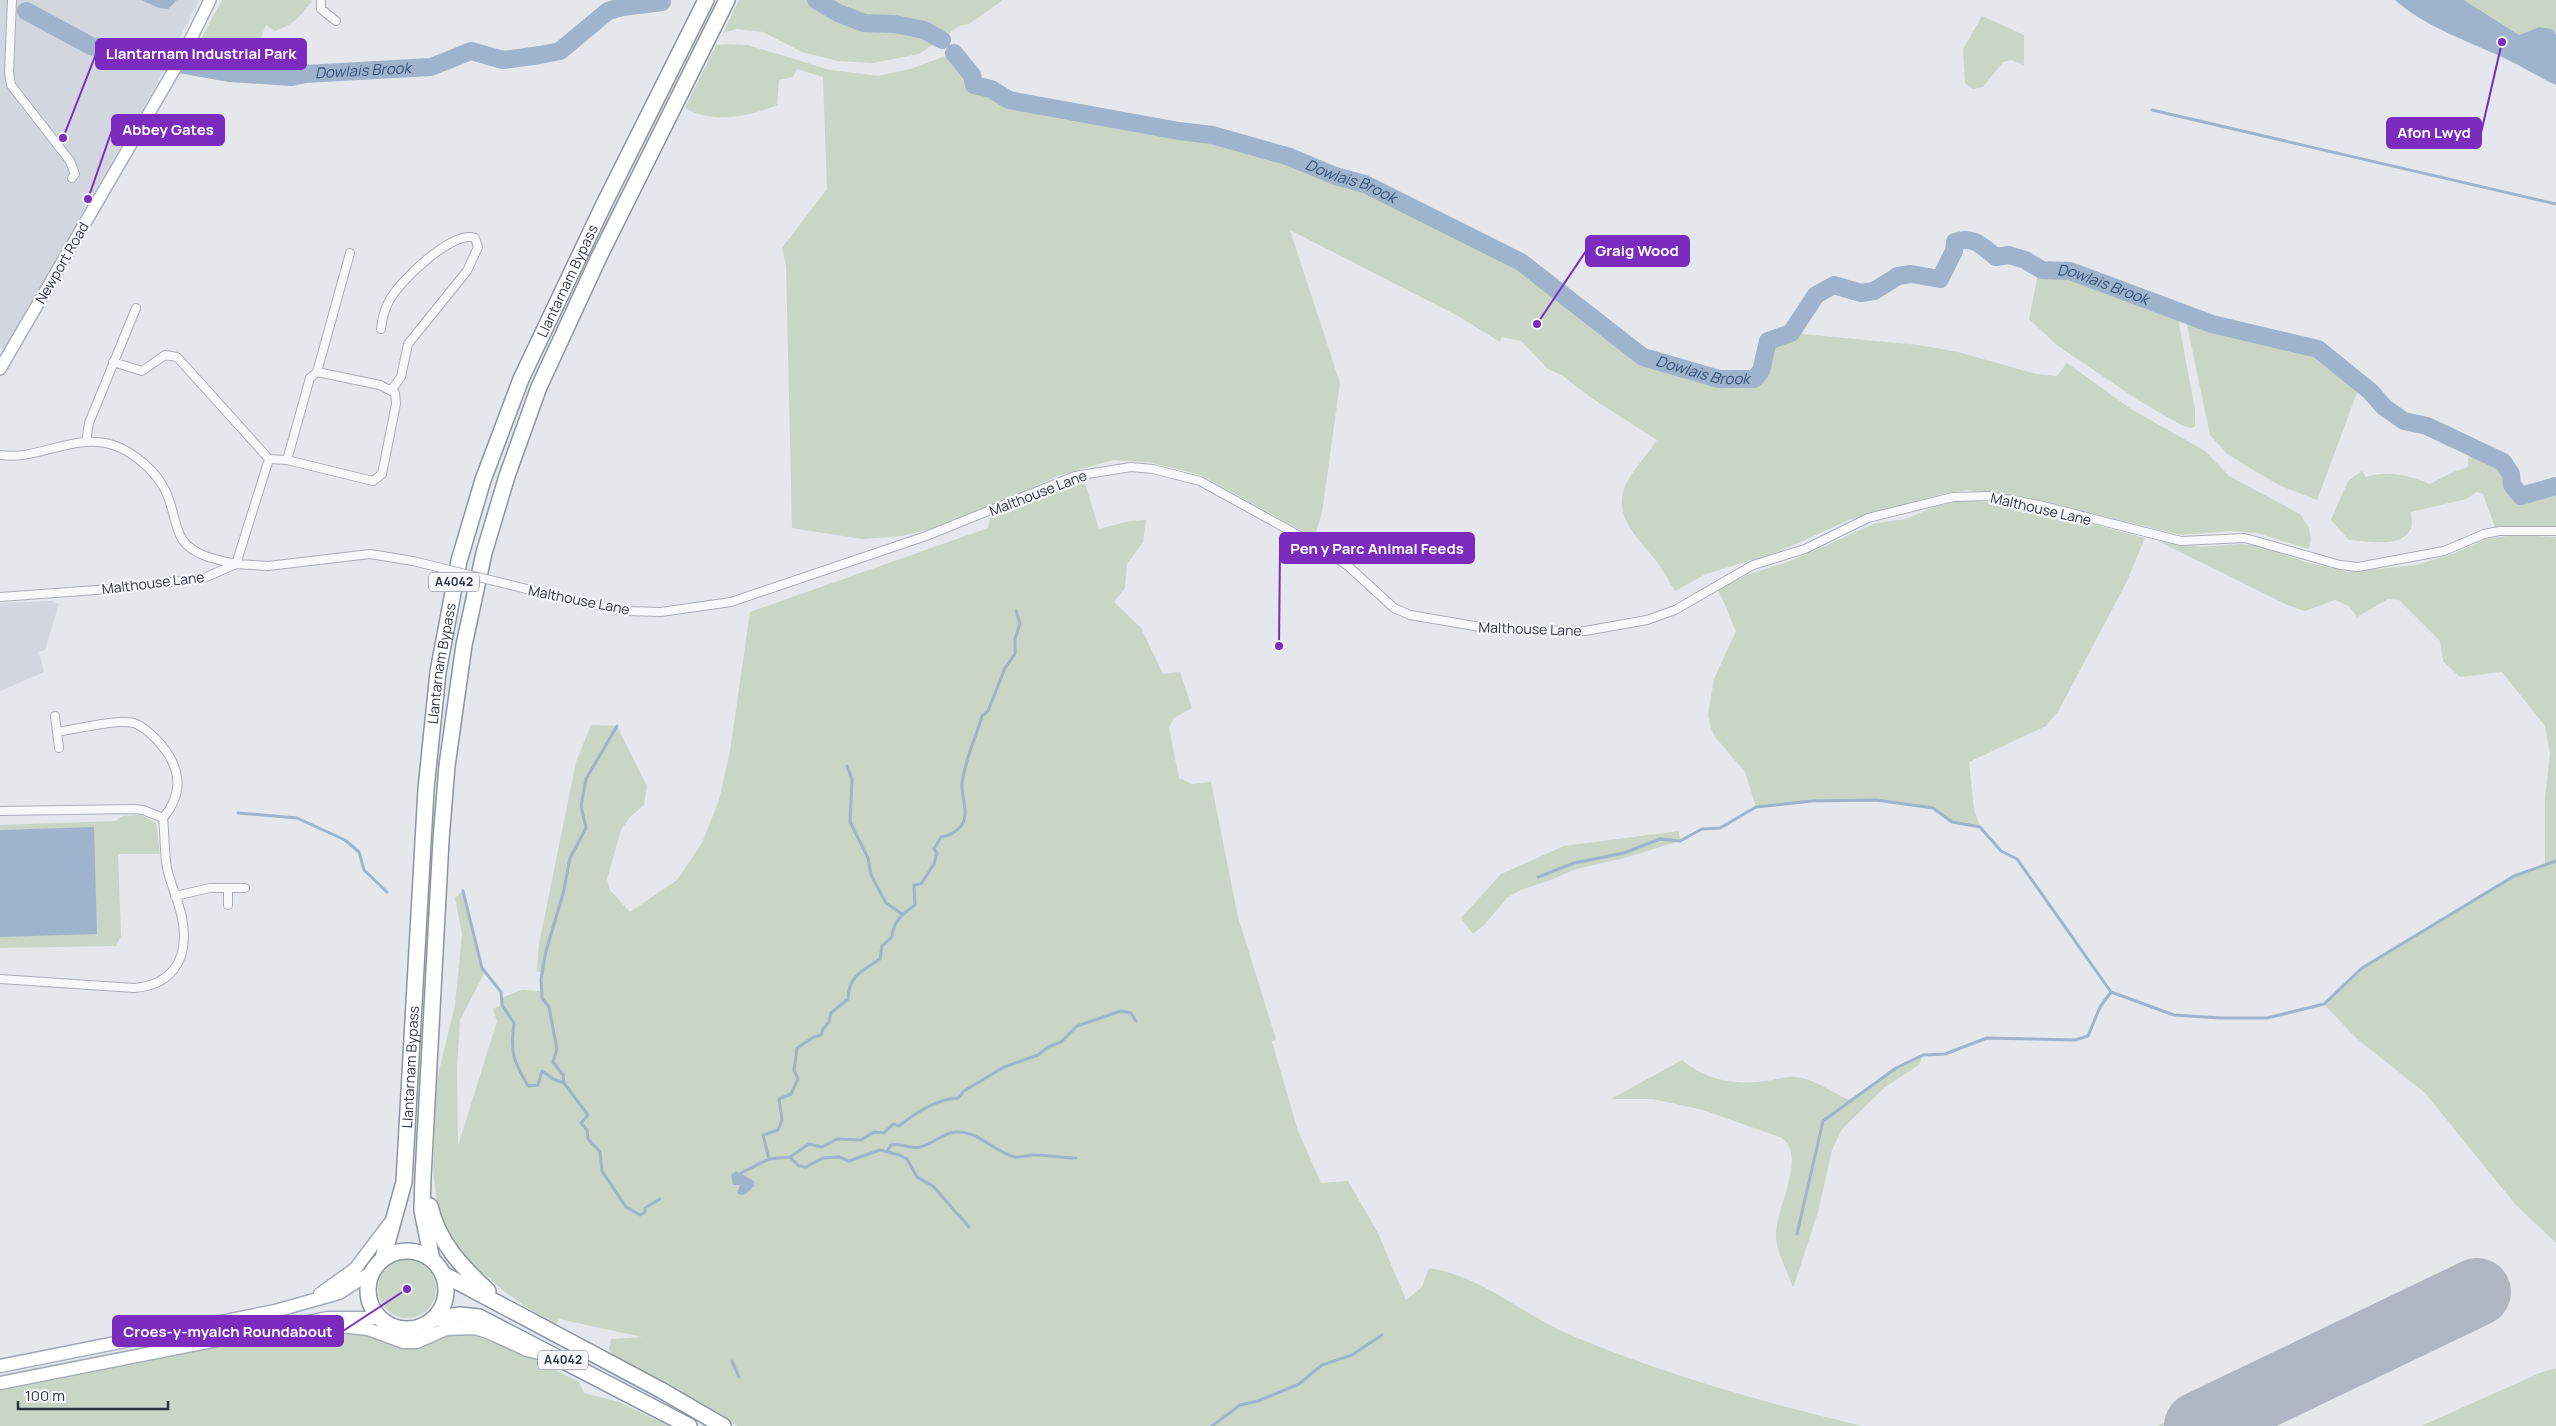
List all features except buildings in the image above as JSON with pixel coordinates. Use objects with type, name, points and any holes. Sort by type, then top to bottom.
[{"type":"highway","name":"Llantarnam Bypass","points":[[383,1258],[404,1182],[426,789],[438,672],[459,561],[483,480],[520,379],[604,204],[706,0]]},
{"type":"highway","name":"Llantarnam Bypass","points":[[432,1260],[422,1210],[440,840],[447,766],[464,645],[484,553],[507,476],[543,378],[599,257],[727,0]]},
{"type":"highway","name":"A4042","points":[[423,1177],[432,1216],[444,1243],[464,1269],[509,1310]]},
{"type":"highway","points":[[408,1250],[421,1253],[432,1260],[443,1274],[446,1286],[441,1310],[433,1319],[423,1325],[412,1328],[389,1325],[380,1318],[372,1308],[368,1296],[368,1284],[372,1272],[383,1258],[395,1252],[408,1250]]},
{"type":"highway","name":"A4042","points":[[443,1274],[661,1390],[723,1426]]},
{"type":"highway","name":"A4042","points":[[433,1319],[460,1315],[479,1317],[689,1426]]},
{"type":"main road","points":[[308,1303],[355,1269],[377,1242],[396,1214]]},
{"type":"main road","points":[[0,1366],[308,1303],[339,1293],[372,1272]]},
{"type":"main road","points":[[0,1383],[290,1328],[328,1318],[380,1318]]},
{"type":"main road","points":[[290,1328],[332,1325],[368,1329],[403,1342],[417,1342],[446,1329],[475,1328],[527,1350],[554,1356]]},
{"type":"street","points":[[12,0],[9,72],[11,84],[70,161],[74,174],[72,178]]},
{"type":"street","name":"Newport Road","points":[[0,369],[184,53],[210,0]]},
{"type":"street","points":[[321,0],[321,9],[336,21]]},
{"type":"street","points":[[381,329],[388,301],[417,267],[442,249],[462,238],[470,236],[475,238],[478,247],[467,270],[408,344],[401,377],[392,390]]},
{"type":"street","points":[[286,460],[310,378],[317,372],[350,254]]},
{"type":"street","points":[[86,442],[89,423],[136,308]]},
{"type":"street","points":[[114,362],[142,371],[166,356],[177,357],[269,458],[286,460],[370,482],[377,479],[382,474],[396,404],[395,393],[392,390],[317,372]]},
{"type":"street","points":[[0,455],[14,456],[86,442],[113,445],[152,470],[166,492],[182,539],[202,554],[236,564],[269,458]]},
{"type":"street","name":"Malthouse Lane","points":[[0,597],[124,588],[204,578],[236,564],[268,566],[370,554],[414,561],[575,602],[626,611],[661,612],[731,602],[926,536],[1075,476],[1131,467],[1153,468],[1200,481],[1325,550],[1348,566],[1394,608],[1410,615],[1498,630],[1585,631],[1648,620],[1675,610],[1753,565],[1805,549],[1868,518],[1953,497],[1990,496],[2039,505],[2181,541],[2245,538],[2340,565],[2358,567],[2444,551],[2484,534],[2499,531],[2556,531]]},
{"type":"street","points":[[54,716],[59,748]]},
{"type":"street","points":[[0,979],[134,988],[157,984],[173,970],[182,955],[183,924],[167,866],[163,818],[176,799],[177,779],[175,767],[164,748],[144,728],[129,723],[57,732]]},
{"type":"street","points":[[0,811],[134,808],[163,818]]},
{"type":"street","points":[[175,896],[210,888],[245,888]]},
{"type":"street","points":[[228,888],[228,905]]},
{"type":"shaded area","points":[[0,0],[199,0],[154,89],[3,350],[0,347]]},
{"type":"shaded area","points":[[52,601],[59,604],[45,650],[39,652],[44,672],[0,691],[0,603]]},
{"type":"green space","points":[[222,0],[312,1],[300,16],[287,26],[275,31],[266,25],[249,68],[200,41]]},
{"type":"green space","points":[[739,0],[1003,0],[969,24],[959,26],[919,54],[873,63],[838,61],[802,52],[763,32],[737,29],[723,33]]},
{"type":"green space","points":[[2464,0],[2556,0],[2556,35],[2552,29],[2539,27],[2519,35]]},
{"type":"green space","points":[[1982,16],[2024,35],[2024,65],[2012,60],[2003,62],[1983,87],[1973,89],[1965,83],[1963,49]]},
{"type":"green space","points":[[716,45],[748,45],[830,70],[878,76],[910,69],[954,53],[972,75],[974,85],[991,89],[1009,100],[1179,131],[1212,135],[1290,157],[1335,176],[1365,184],[1521,262],[1643,357],[1719,379],[1754,379],[1761,371],[1768,341],[1791,333],[1919,345],[1958,352],[2036,374],[2057,376],[2067,363],[2131,409],[2205,451],[2229,476],[2300,514],[2309,528],[2311,539],[2309,549],[2257,533],[2230,531],[2181,535],[2046,502],[1968,490],[1942,494],[1849,520],[1778,552],[1706,574],[1675,591],[1660,565],[1630,527],[1622,507],[1622,496],[1626,484],[1657,440],[1590,397],[1563,376],[1548,369],[1521,341],[1502,337],[1500,342],[1458,316],[1290,230],[1340,383],[1322,513],[1314,538],[1201,475],[1148,462],[1113,460],[1057,476],[991,507],[939,527],[902,536],[862,539],[792,528],[786,266],[782,248],[827,189],[823,77],[797,69],[793,77],[779,80],[777,105],[755,113],[719,117],[707,116],[685,108]]},
{"type":"green space","points":[[2039,269],[2070,271],[2177,313],[2195,410],[2195,426],[2192,428],[2181,425],[2138,400],[2058,346],[2029,319]]},
{"type":"green space","points":[[2185,315],[2212,324],[2318,349],[2361,382],[2317,500],[2281,486],[2253,470],[2226,453],[2210,435]]},
{"type":"green space","points":[[2476,448],[2491,455],[2505,465],[2511,474],[2514,488],[2520,496],[2556,486],[2556,527],[2495,527],[2483,494],[2477,492],[2466,499],[2411,512],[2411,528],[2407,535],[2393,541],[2349,540],[2331,520],[2348,481],[2362,471],[2366,477],[2398,474],[2430,484],[2468,467],[2468,459]]},
{"type":"green space","points":[[1083,477],[1099,529],[1130,521],[1146,520],[1143,542],[1127,564],[1125,588],[1114,602],[1141,628],[1163,674],[1180,672],[1192,708],[1174,718],[1169,727],[1179,778],[1192,784],[1211,782],[1238,917],[1276,1039],[1272,1042],[1298,1131],[1321,1183],[1348,1181],[1378,1233],[1406,1300],[1422,1287],[1429,1268],[1449,1272],[1486,1288],[1555,1328],[1608,1350],[1716,1387],[1789,1408],[1863,1426],[737,1426],[663,1383],[613,1357],[609,1349],[611,1339],[642,1337],[559,1319],[555,1327],[505,1292],[471,1263],[448,1236],[438,1209],[433,1171],[437,1079],[455,1005],[462,934],[455,898],[463,891],[482,968],[485,972],[460,1020],[457,1068],[458,1146],[497,1021],[493,1009],[502,1005],[501,998],[522,990],[541,991],[543,972],[537,972],[539,944],[576,762],[591,725],[617,726],[647,786],[644,805],[630,817],[621,830],[607,879],[610,890],[630,912],[677,880],[702,843],[719,800],[730,751],[750,612],[988,528],[990,518],[1023,507],[1027,500]],"holes":[[[741,1173],[750,1188],[746,1194],[740,1189],[740,1185],[732,1181]]]},
{"type":"green space","points":[[1956,501],[2004,504],[2028,508],[2145,538],[2126,583],[2059,710],[2046,726],[1969,762],[1974,810],[1980,827],[1952,822],[1933,808],[1876,800],[1812,801],[1756,807],[1745,772],[1715,737],[1708,715],[1714,679],[1736,631],[1717,590],[1747,575],[1793,560],[1876,523],[1906,519],[1934,507]]},
{"type":"green space","points":[[2514,535],[2556,537],[2556,1243],[2515,1204],[2425,1093],[2356,1038],[2324,1004],[2362,968],[2514,876],[2545,864],[2545,798],[2550,754],[2545,726],[2502,672],[2460,677],[2443,661],[2440,641],[2399,600],[2388,599],[2357,617],[2349,606],[2335,600],[2305,611],[2287,605],[2158,541],[2201,547],[2239,544],[2263,546],[2305,562],[2349,572],[2416,565],[2455,553],[2486,539]]},
{"type":"green space","points":[[141,815],[156,823],[160,854],[118,854],[121,936],[116,946],[0,948],[0,825],[115,821],[123,816]]},
{"type":"green space","points":[[1679,831],[1680,841],[1621,859],[1576,869],[1520,890],[1507,898],[1484,925],[1473,934],[1461,918],[1501,874],[1564,846]]},
{"type":"green space","points":[[1923,1055],[1919,1065],[1885,1087],[1842,1129],[1832,1150],[1818,1212],[1793,1288],[1780,1256],[1776,1237],[1791,1171],[1792,1158],[1789,1147],[1782,1138],[1703,1110],[1653,1099],[1611,1099],[1682,1060],[1701,1073],[1732,1082],[1754,1082],[1792,1077],[1803,1078],[1817,1083],[1849,1100],[1896,1068]]},
{"type":"green space","points":[[401,1260],[413,1260],[428,1268],[436,1283],[436,1295],[428,1310],[413,1318],[401,1318],[386,1310],[378,1295],[378,1283],[386,1268]]},
{"type":"green space","points":[[2482,1274],[2493,1299],[2413,1334],[2225,1426],[2157,1426]]},
{"type":"green space","points":[[323,1331],[363,1333],[390,1344],[413,1347],[428,1344],[449,1335],[473,1334],[489,1337],[579,1382],[584,1393],[619,1402],[669,1426],[0,1426],[0,1389],[260,1338]]},
{"type":"green space","points":[[2556,1368],[2556,1426],[2421,1426],[2540,1373]]},
{"type":"water","points":[[141,0],[177,0],[168,9],[159,8]]},
{"type":"water","points":[[2395,0],[2464,0],[2519,35],[2539,27],[2552,29],[2556,35],[2556,85],[2511,61],[2433,26]]},
{"type":"water","points":[[94,827],[97,934],[0,937],[0,830]]},
{"type":"water","points":[[736,1171],[754,1181],[754,1186],[746,1194],[740,1195],[737,1193],[740,1185],[733,1185],[731,1175]]},
{"type":"waterway","name":"Dowlais Brook","points":[[816,0],[838,13],[864,23],[895,24],[924,30],[942,40]]},
{"type":"waterway","name":"Dowlais Brook","points":[[26,11],[91,46],[117,53],[229,73],[292,77],[305,74],[431,67],[471,51],[503,60],[560,51],[608,11],[622,7],[662,2]]},
{"type":"waterway","name":"Dowlais Brook","points":[[954,53],[972,75],[974,85],[991,89],[1009,100],[1179,131],[1212,135],[1290,157],[1335,176],[1365,184],[1521,262],[1643,357],[1719,379],[1754,379],[1761,371],[1768,341],[1791,333],[1816,295],[1834,285],[1861,293],[1874,291],[1898,276],[1911,274],[1940,279],[1954,251],[1955,242],[1967,240],[1977,243],[1996,257],[2009,255],[2025,260],[2042,270],[2070,271],[2212,324],[2318,349],[2371,392],[2384,407],[2404,421],[2427,426],[2503,462],[2511,474],[2512,485],[2521,496],[2556,486]]},
{"type":"waterway","points":[[2152,110],[2556,204]]},
{"type":"waterway","points":[[769,1159],[763,1135],[778,1130],[782,1120],[779,1099],[791,1094],[798,1079],[794,1070],[797,1048],[814,1037],[821,1035],[829,1022],[831,1013],[848,999],[854,980],[862,971],[880,959],[882,946],[892,937],[896,923],[902,915],[915,905],[914,885],[921,884],[934,864],[937,853],[934,849],[941,837],[954,832],[964,822],[965,811],[962,784],[965,767],[982,716],[988,711],[1005,668],[1015,654],[1015,639],[1020,624],[1016,611]]},
{"type":"waterway","points":[[564,1083],[563,1075],[553,1062],[557,1049],[549,1007],[542,998],[541,979],[546,951],[563,894],[570,858],[586,828],[581,806],[586,779],[617,726]]},
{"type":"waterway","points":[[847,766],[852,779],[850,822],[868,858],[871,875],[886,903],[902,914]]},
{"type":"waterway","points":[[1538,877],[1574,863],[1624,853],[1660,839],[1680,841],[1702,829],[1720,828],[1756,807],[1812,801],[1876,800],[1933,808],[1952,822],[1980,827],[2001,851],[2017,859],[2111,992]]},
{"type":"waterway","points":[[238,813],[297,818],[345,840],[359,852],[364,870],[387,892]]},
{"type":"waterway","points":[[1797,1234],[1823,1121],[1896,1068],[1923,1055],[1945,1054],[1987,1038],[2075,1040],[2088,1036],[2100,1007],[2111,992],[2174,1015],[2220,1018],[2267,1018],[2324,1004],[2362,968],[2514,876],[2556,861]]},
{"type":"waterway","points":[[463,891],[482,968],[501,992],[502,1005],[514,1023],[512,1042],[514,1056],[528,1086],[538,1085],[542,1071],[553,1079],[564,1083],[588,1115],[581,1123],[587,1130],[588,1139],[600,1152],[602,1171],[626,1207],[640,1215],[645,1212],[645,1208],[660,1199]]},
{"type":"waterway","points":[[741,1173],[769,1159],[790,1157],[809,1144],[822,1147],[837,1139],[861,1140],[874,1132],[884,1133],[893,1124],[899,1126],[927,1108],[942,1101],[958,1098],[964,1091],[1004,1067],[1038,1055],[1048,1047],[1061,1042],[1077,1026],[1121,1011],[1131,1013],[1136,1021]]},
{"type":"waterway","points":[[887,1151],[891,1145],[898,1144],[916,1148],[929,1144],[950,1133],[963,1132],[971,1134],[1000,1151],[1015,1157],[1034,1155],[1076,1158]]},
{"type":"waterway","points":[[790,1157],[799,1166],[806,1167],[823,1158],[839,1157],[849,1161],[880,1150],[899,1155],[907,1159],[917,1177],[933,1186],[969,1227]]},
{"type":"waterway","points":[[1212,1426],[1240,1405],[1258,1401],[1299,1384],[1322,1365],[1352,1355],[1382,1335]]},
{"type":"waterway","points":[[732,1361],[739,1377]]},
{"type":"runway","points":[[2198,1426],[2477,1292]]},
{"type":"place","name":"Afon Lwyd","points":[[2502,42]]},
{"type":"place","name":"Llantarnam Industrial Park","points":[[63,138]]},
{"type":"place","name":"Abbey Gates","points":[[88,199]]},
{"type":"place","name":"Graig Wood","points":[[1537,324]]},
{"type":"place","name":"Pen y Parc Animal Feeds","points":[[1279,646]]},
{"type":"place","name":"Croes-y-myalch Roundabout","points":[[407,1289]]}]
